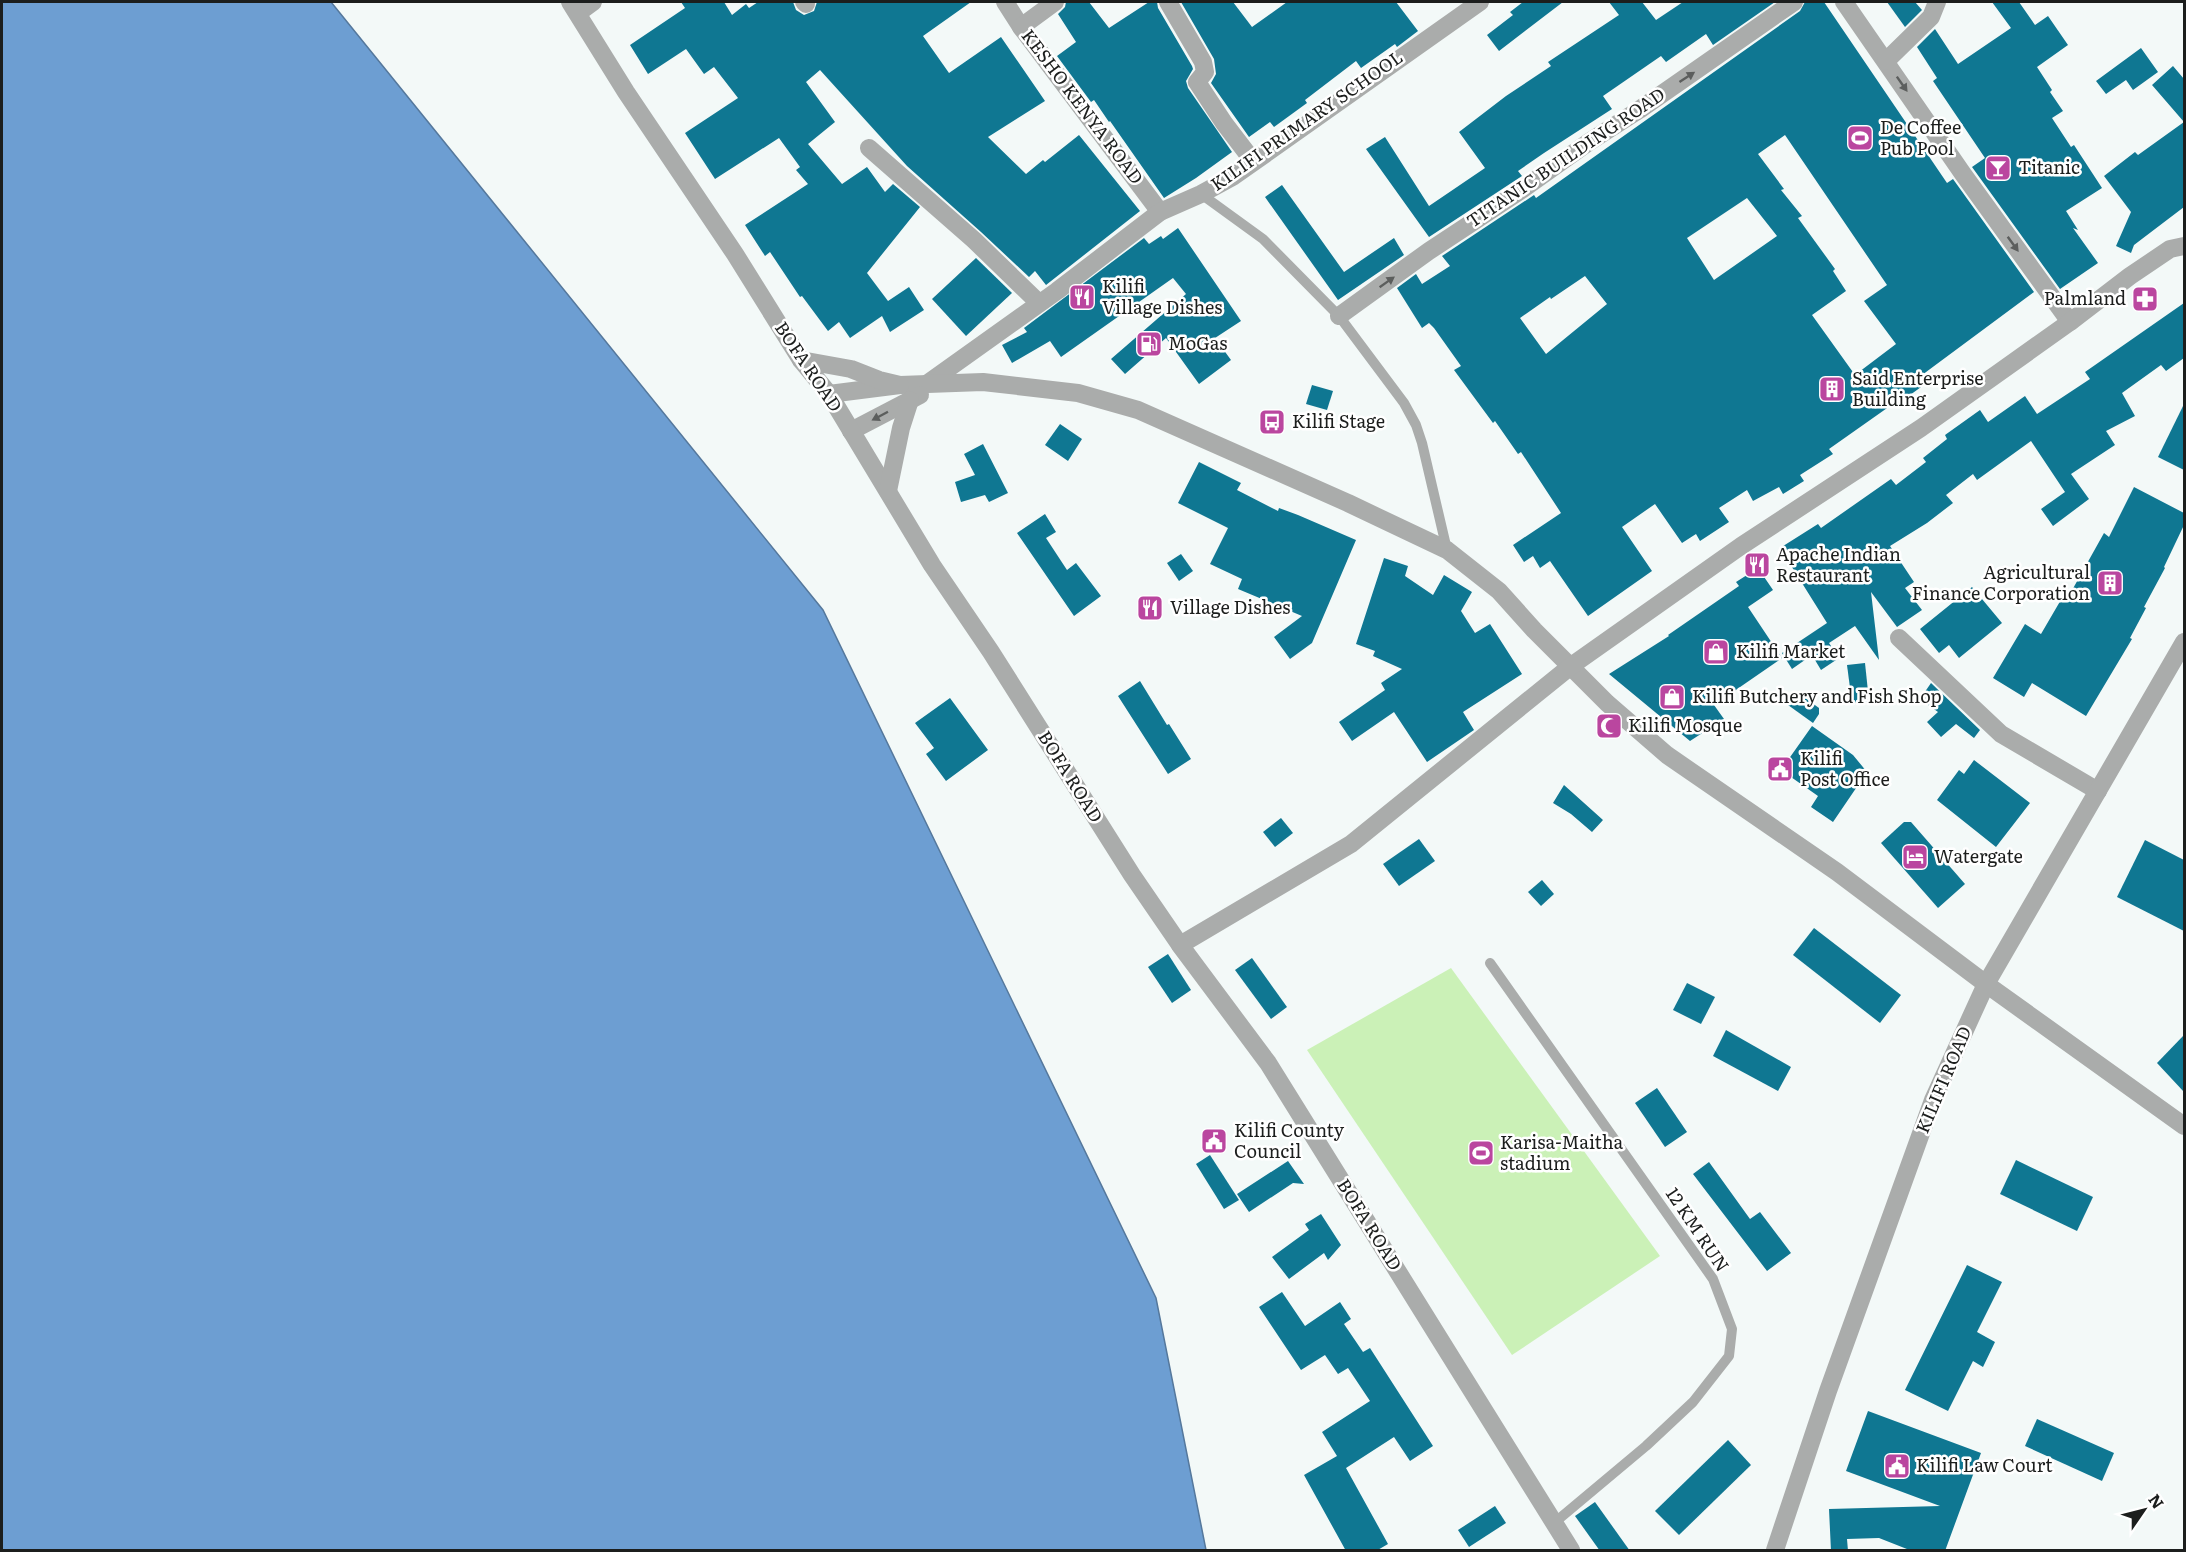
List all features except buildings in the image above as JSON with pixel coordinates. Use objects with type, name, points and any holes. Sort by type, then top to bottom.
[{"type":"street","points":[[574,7],[593,2]]},
{"type":"street","name":"KESHO KENYA ROAD","points":[[1005,2],[1021,27],[1160,212]]},
{"type":"street","points":[[1021,27],[1055,2]]},
{"type":"street","points":[[1168,2],[1203,62],[1205,72],[1197,82],[1253,162]]},
{"type":"street","name":"KILIFI PRIMARY SCHOOL","points":[[851,432],[905,392],[937,382],[1160,212],[1234,176],[1480,2]]},
{"type":"street","name":"TITANIC BUILDING ROAD","points":[[1340,316],[1429,251],[1639,110],[1794,2]]},
{"type":"street","points":[[1844,2],[1963,174],[2070,322]]},
{"type":"street","points":[[1886,60],[1931,17],[1937,2]]},
{"type":"street","name":"BOFA ROAD","points":[[574,7],[626,92],[735,254],[801,360],[829,394],[932,565],[991,652],[1132,875],[1180,945],[1268,1063],[1571,1551]]},
{"type":"street","points":[[869,148],[974,240],[1039,303]]},
{"type":"street","points":[[1180,945],[1351,844],[1571,666],[1741,546],[1921,428],[2070,322],[2130,276],[2170,249],[2184,246]]},
{"type":"street","points":[[801,360],[851,369],[905,392]]},
{"type":"street","points":[[937,382],[983,382],[1078,393],[1138,411],[1348,503],[1447,550],[1499,591],[1534,630],[1607,703],[1667,755],[1837,872],[1986,984],[2184,1126]]},
{"type":"street","points":[[829,394],[905,392]]},
{"type":"street","points":[[888,491],[902,428],[905,392]]},
{"type":"street","points":[[1899,638],[2001,734],[2098,791]]},
{"type":"street","name":"KILIFI ROAD","points":[[1775,1551],[1828,1391],[1933,1100],[1986,984],[2184,642]]},
{"type":"lane","points":[[1201,194],[1263,239],[1340,316],[1404,403],[1416,425],[1447,550]]},
{"type":"lane","name":"12 KM RUN","points":[[1490,963],[1713,1279],[1732,1329],[1729,1356],[1693,1402],[1646,1446],[1554,1523]]},
{"type":"green space","name":"Karisa-Maitha stadium","points":[[1451,968],[1660,1256],[1512,1355],[1307,1050]]},
{"type":"water","points":[[2,2],[331,2],[823,610],[1156,1298],[1206,1550],[2,1550]]},
{"type":"place","name":"De Coffee Pub Pool","points":[[1860,138]]},
{"type":"place","name":"Titanic","points":[[1998,168]]},
{"type":"place","name":"Kilifi Village Dishes","points":[[1082,297]]},
{"type":"place","name":"Palmland","points":[[2145,299]]},
{"type":"place","name":"MoGas","points":[[1149,344]]},
{"type":"place","name":"Said Enterprise Building","points":[[1832,389]]},
{"type":"place","name":"Kilifi Stage","points":[[1272,422]]},
{"type":"place","name":"Apache Indian Restaurant","points":[[1757,565]]},
{"type":"place","name":"Agricultural Finance Corporation","points":[[2110,583]]},
{"type":"place","name":"Village Dishes","points":[[1150,608]]},
{"type":"place","name":"Kilifi Market","points":[[1716,652]]},
{"type":"place","name":"Kilifi Butchery and Fish Shop","points":[[1672,697]]},
{"type":"place","name":"Kilifi Mosque","points":[[1609,726]]},
{"type":"place","name":"Kilifi Post Office","points":[[1780,769]]},
{"type":"place","name":"Watergate","points":[[1915,857]]},
{"type":"place","name":"Kilifi County Council","points":[[1214,1141]]},
{"type":"place","name":"Karisa-Maitha stadium","points":[[1481,1153]]},
{"type":"place","name":"Kilifi Law Court","points":[[1897,1466]]}]
